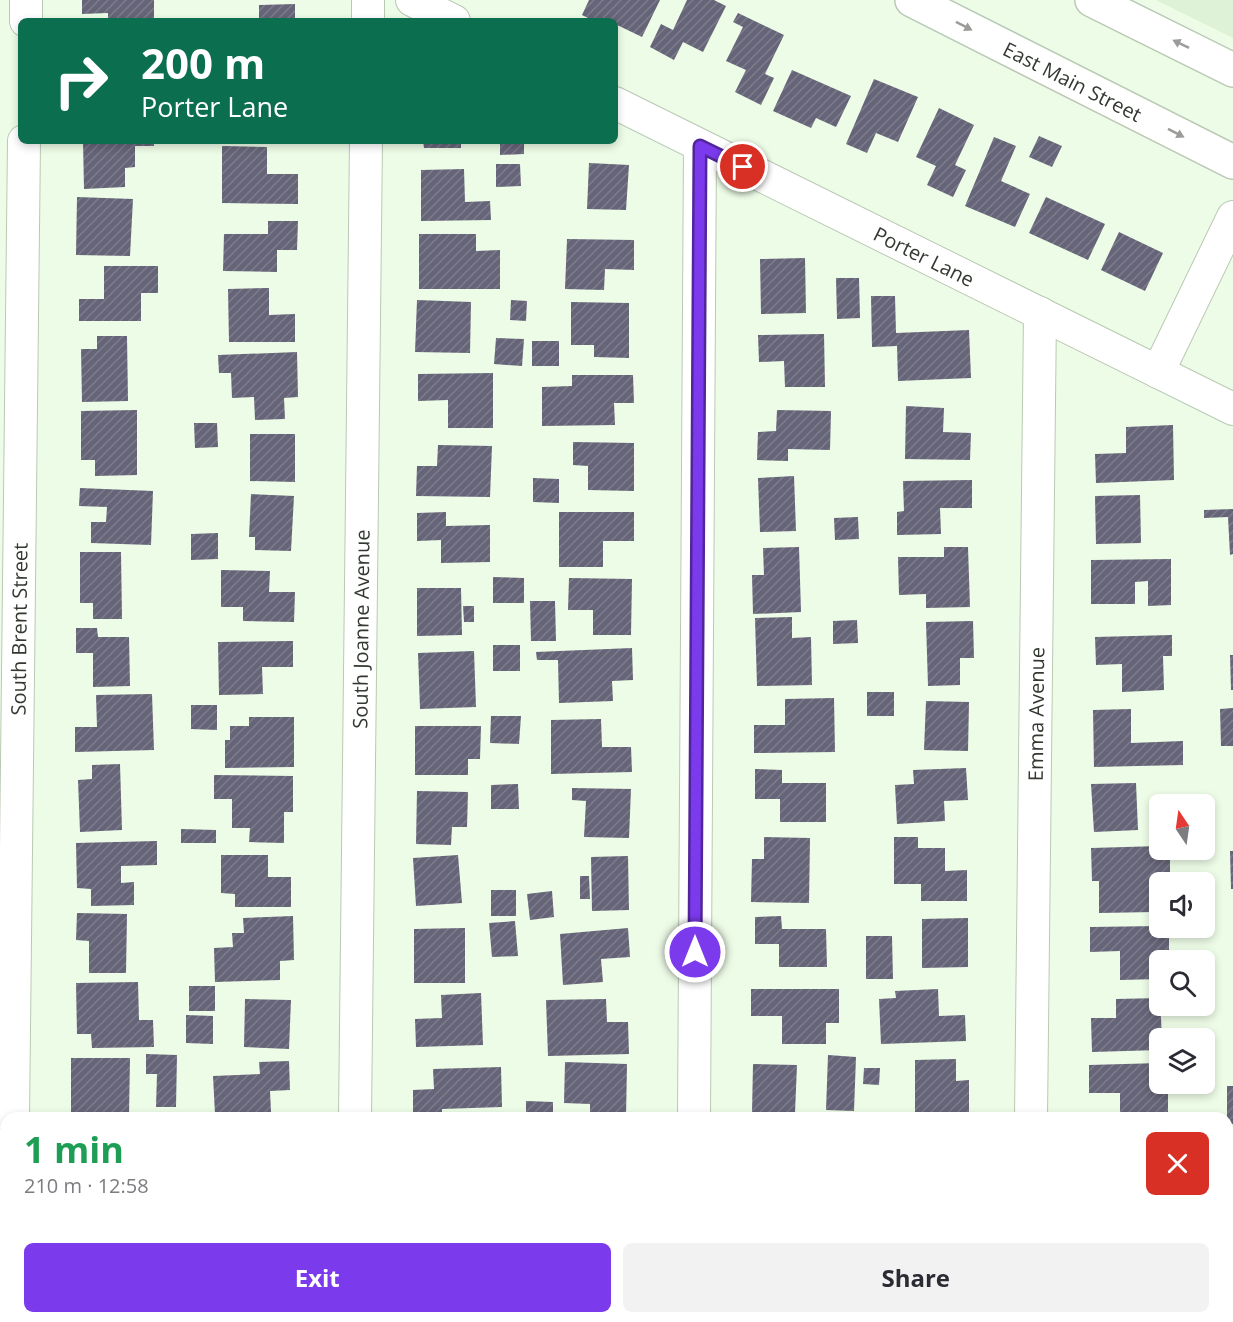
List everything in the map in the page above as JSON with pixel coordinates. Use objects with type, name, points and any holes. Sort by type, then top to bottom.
[{"type":"main road","name":"East Main Street","points":[[912,0],[1233,162]]},
{"type":"main road","points":[[1092,0],[1233,70]]},
{"type":"street","points":[[26,0],[26,18]]},
{"type":"street","points":[[368,0],[368,18]]},
{"type":"street","points":[[412,0],[448,18]]},
{"type":"street","name":"Porter Lane","points":[[618,105],[1233,409]]},
{"type":"street","name":"South Brent Street","points":[[14,1112],[24,144]]},
{"type":"street","name":"South Joanne Avenue","points":[[355,1112],[366,144]]},
{"type":"street","points":[[694,1112],[700,146]]},
{"type":"street","points":[[1158,372],[1233,217]]},
{"type":"street","name":"Emma Avenue","points":[[1031,1112],[1040,313]]},
{"type":"shaded area","points":[[1156,0],[1233,0],[1233,38],[1229,36]]},
{"type":"building","points":[[82,0],[154,0],[154,18],[108,18],[108,13],[82,14]]},
{"type":"building","points":[[589,0],[660,0],[642,37],[618,25],[618,18],[588,18],[582,15]]},
{"type":"building","points":[[687,0],[714,0],[726,6],[703,52],[683,42],[674,60],[650,47],[661,24],[673,30]]},
{"type":"building","points":[[295,4],[295,18],[259,18],[259,5]]},
{"type":"building","points":[[738,13],[784,35],[765,74],[774,78],[761,105],[735,92],[746,70],[726,61],[743,27],[733,22]]},
{"type":"building","points":[[792,70],[851,96],[836,127],[816,118],[811,128],[773,111]]},
{"type":"building","points":[[874,79],[918,97],[898,142],[876,133],[867,153],[846,144]]},
{"type":"building","points":[[939,108],[974,125],[955,165],[966,170],[953,197],[927,185],[936,166],[916,157]]},
{"type":"building","points":[[1039,136],[1062,146],[1052,167],[1029,157]]},
{"type":"building","points":[[994,137],[1016,146],[1001,181],[1030,194],[1015,227],[965,206]]},
{"type":"building","points":[[83,144],[154,144],[154,146],[135,146],[135,167],[125,168],[125,187],[84,189]]},
{"type":"building","points":[[423,144],[461,144],[461,148],[424,148]]},
{"type":"building","points":[[500,144],[524,144],[524,154],[500,155]]},
{"type":"building","points":[[222,146],[267,147],[267,174],[298,174],[298,204],[222,203]]},
{"type":"building","points":[[589,163],[629,165],[626,210],[587,209]]},
{"type":"building","points":[[496,164],[520,164],[521,186],[496,187]]},
{"type":"building","points":[[464,169],[465,202],[490,201],[491,220],[421,221],[421,170]]},
{"type":"building","points":[[77,197],[133,199],[130,256],[76,255]]},
{"type":"building","points":[[1046,197],[1105,224],[1088,260],[1029,233]]},
{"type":"building","points":[[268,221],[298,221],[297,250],[277,250],[277,272],[223,271],[224,234],[268,234]]},
{"type":"building","points":[[1119,232],[1163,253],[1145,291],[1101,270]]},
{"type":"building","points":[[419,234],[476,234],[476,251],[500,250],[500,289],[419,289]]},
{"type":"building","points":[[567,239],[634,240],[634,270],[605,269],[604,290],[565,289]]},
{"type":"building","points":[[805,258],[806,313],[761,314],[760,259]]},
{"type":"building","points":[[104,266],[158,266],[158,293],[141,293],[141,321],[79,321],[79,299],[104,299]]},
{"type":"building","points":[[836,278],[859,278],[860,318],[837,319]]},
{"type":"building","points":[[269,288],[269,315],[295,314],[295,342],[229,342],[228,289]]},
{"type":"building","points":[[871,296],[895,296],[896,333],[969,330],[971,378],[898,381],[897,346],[872,347]]},
{"type":"building","points":[[417,300],[471,302],[470,353],[415,352]]},
{"type":"building","points":[[511,300],[527,301],[526,321],[510,320]]},
{"type":"building","points":[[571,302],[629,303],[629,358],[594,357],[594,345],[571,345]]},
{"type":"building","points":[[824,334],[825,387],[785,387],[784,361],[759,362],[758,335]]},
{"type":"building","points":[[97,336],[127,336],[128,401],[82,402],[81,349],[97,349]]},
{"type":"building","points":[[496,338],[524,339],[522,366],[494,364]]},
{"type":"building","points":[[532,341],[559,341],[559,366],[532,366]]},
{"type":"building","points":[[297,352],[298,397],[284,398],[285,419],[255,420],[254,397],[232,398],[231,373],[219,373],[218,355]]},
{"type":"building","points":[[493,373],[493,428],[448,428],[448,400],[418,401],[418,374]]},
{"type":"building","points":[[572,375],[633,375],[634,403],[614,403],[615,425],[542,426],[542,387],[572,386]]},
{"type":"building","points":[[906,406],[944,408],[943,432],[971,433],[970,460],[905,459]]},
{"type":"building","points":[[137,410],[137,475],[95,476],[95,460],[81,460],[81,411]]},
{"type":"building","points":[[777,410],[831,411],[830,450],[788,449],[788,461],[757,460],[758,432],[776,431]]},
{"type":"building","points":[[194,423],[217,423],[218,447],[195,448]]},
{"type":"building","points":[[1173,425],[1174,480],[1096,483],[1095,454],[1126,453],[1126,427]]},
{"type":"building","points":[[250,434],[295,434],[295,482],[250,481]]},
{"type":"building","points":[[573,442],[634,443],[634,491],[588,490],[588,466],[573,465]]},
{"type":"building","points":[[438,445],[492,446],[490,497],[416,496],[417,466],[437,466]]},
{"type":"building","points":[[794,476],[796,531],[760,532],[758,478]]},
{"type":"building","points":[[533,478],[559,479],[559,503],[533,502]]},
{"type":"building","points":[[972,480],[972,508],[940,508],[941,534],[897,535],[897,512],[904,511],[903,481]]},
{"type":"building","points":[[80,488],[153,491],[151,545],[91,543],[91,522],[106,522],[107,507],[79,506]]},
{"type":"building","points":[[251,494],[294,496],[291,551],[255,550],[255,537],[249,537]]},
{"type":"building","points":[[1140,495],[1141,543],[1096,544],[1095,496]]},
{"type":"building","points":[[1233,509],[1233,554],[1230,555],[1228,517],[1204,518],[1204,510]]},
{"type":"building","points":[[446,512],[446,526],[490,525],[490,562],[441,563],[441,540],[417,541],[417,513]]},
{"type":"building","points":[[559,512],[634,512],[634,541],[603,541],[603,567],[559,567]]},
{"type":"building","points":[[858,517],[859,539],[835,540],[834,518]]},
{"type":"building","points":[[218,533],[218,559],[191,560],[191,534]]},
{"type":"building","points":[[799,547],[801,612],[753,614],[752,575],[764,575],[763,548]]},
{"type":"building","points":[[944,547],[968,547],[970,607],[926,608],[926,594],[899,595],[898,557],[944,557]]},
{"type":"building","points":[[80,552],[121,552],[122,619],[93,619],[93,603],[80,603]]},
{"type":"building","points":[[1171,559],[1171,605],[1148,606],[1148,581],[1135,582],[1135,604],[1091,604],[1091,560]]},
{"type":"building","points":[[221,570],[270,571],[269,592],[295,592],[294,622],[243,621],[243,607],[221,607]]},
{"type":"building","points":[[493,577],[524,578],[524,603],[493,603]]},
{"type":"building","points":[[569,578],[632,579],[631,635],[593,635],[593,610],[568,610]]},
{"type":"building","points":[[417,588],[461,588],[462,635],[417,636]]},
{"type":"building","points":[[530,601],[555,601],[556,641],[531,641]]},
{"type":"building","points":[[463,606],[474,606],[474,622],[464,622]]},
{"type":"building","points":[[792,617],[792,638],[811,637],[812,685],[757,686],[755,618]]},
{"type":"building","points":[[857,620],[858,643],[833,644],[833,621]]},
{"type":"building","points":[[973,621],[974,658],[960,658],[960,685],[928,686],[926,622]]},
{"type":"building","points":[[76,628],[97,628],[98,637],[129,637],[130,686],[93,687],[93,653],[76,653]]},
{"type":"building","points":[[1172,635],[1172,656],[1163,656],[1164,690],[1122,692],[1122,664],[1096,665],[1095,637]]},
{"type":"building","points":[[293,641],[293,667],[262,667],[263,694],[219,695],[218,642]]},
{"type":"building","points":[[493,645],[520,645],[520,671],[493,671]]},
{"type":"building","points":[[632,648],[633,680],[612,681],[613,701],[559,703],[558,660],[537,660],[536,652]]},
{"type":"building","points":[[474,651],[476,707],[420,709],[418,653]]},
{"type":"building","points":[[1230,655],[1233,655],[1233,690],[1231,690]]},
{"type":"building","points":[[867,692],[894,692],[894,716],[867,716]]},
{"type":"building","points":[[152,694],[154,750],[75,752],[75,727],[97,727],[96,695]]},
{"type":"building","points":[[834,698],[835,752],[754,753],[754,725],[785,725],[785,699]]},
{"type":"building","points":[[926,701],[969,702],[968,751],[924,750]]},
{"type":"building","points":[[191,705],[217,705],[217,730],[191,729]]},
{"type":"building","points":[[1233,708],[1233,746],[1221,746],[1220,709]]},
{"type":"building","points":[[1131,709],[1131,743],[1183,741],[1183,765],[1094,767],[1093,710]]},
{"type":"building","points":[[491,716],[521,716],[519,744],[490,743]]},
{"type":"building","points":[[249,717],[294,717],[294,767],[225,768],[225,740],[230,740],[230,726],[249,726]]},
{"type":"building","points":[[601,719],[602,747],[631,747],[632,772],[551,774],[551,720]]},
{"type":"building","points":[[415,726],[481,726],[480,759],[468,759],[468,775],[415,775]]},
{"type":"building","points":[[120,764],[122,830],[80,832],[78,780],[92,779],[92,765]]},
{"type":"building","points":[[966,768],[968,800],[944,801],[945,821],[897,824],[895,785],[914,784],[913,770]]},
{"type":"building","points":[[755,769],[782,770],[782,783],[826,783],[826,822],[780,822],[780,799],[755,799]]},
{"type":"building","points":[[214,775],[293,776],[293,812],[284,812],[284,843],[249,842],[250,828],[232,828],[232,799],[214,799]]},
{"type":"building","points":[[1136,783],[1138,830],[1094,832],[1091,784]]},
{"type":"building","points":[[518,784],[519,809],[491,809],[491,785]]},
{"type":"building","points":[[572,788],[631,789],[629,838],[584,837],[586,801],[572,800]]},
{"type":"building","points":[[417,791],[468,792],[467,827],[452,827],[451,845],[416,844]]},
{"type":"building","points":[[181,829],[216,830],[216,843],[181,843]]},
{"type":"building","points":[[764,837],[810,838],[809,903],[751,902],[752,859],[764,859]]},
{"type":"building","points":[[894,837],[918,837],[918,848],[945,848],[945,871],[967,870],[967,901],[921,901],[921,884],[894,884]]},
{"type":"building","points":[[157,841],[157,865],[121,866],[121,883],[134,882],[134,905],[91,906],[91,889],[77,888],[76,843]]},
{"type":"building","points":[[1149,846],[1149,860],[1170,860],[1170,872],[1149,872],[1149,912],[1099,913],[1099,881],[1092,881],[1091,848]]},
{"type":"building","points":[[1230,851],[1233,851],[1233,889],[1231,889]]},
{"type":"building","points":[[221,855],[268,855],[268,877],[291,877],[291,907],[235,907],[235,894],[221,893]]},
{"type":"building","points":[[458,855],[462,903],[416,906],[413,858]]},
{"type":"building","points":[[628,856],[629,910],[592,911],[591,857]]},
{"type":"building","points":[[580,876],[589,876],[590,899],[580,899]]},
{"type":"building","points":[[491,890],[516,890],[516,916],[491,916]]},
{"type":"building","points":[[552,891],[554,917],[530,920],[527,894]]},
{"type":"building","points":[[77,913],[127,914],[126,973],[89,973],[89,941],[76,940]]},
{"type":"building","points":[[293,916],[294,960],[280,961],[280,980],[215,982],[214,948],[233,947],[232,933],[244,933],[243,918]]},
{"type":"building","points":[[781,916],[782,929],[826,929],[827,967],[779,967],[779,944],[755,944],[755,917]]},
{"type":"building","points":[[968,918],[968,967],[922,968],[922,919]]},
{"type":"building","points":[[515,921],[518,956],[492,957],[489,923]]},
{"type":"building","points":[[1149,926],[1149,938],[1169,938],[1169,950],[1149,950],[1149,979],[1120,980],[1120,951],[1090,952],[1090,927]]},
{"type":"building","points":[[465,928],[465,983],[414,983],[414,929]]},
{"type":"building","points":[[628,928],[630,957],[601,959],[603,982],[563,985],[560,934]]},
{"type":"building","points":[[866,936],[892,936],[893,979],[866,979]]},
{"type":"building","points":[[138,982],[139,1020],[153,1020],[154,1047],[92,1048],[91,1034],[77,1034],[76,983]]},
{"type":"building","points":[[189,986],[215,986],[215,1011],[189,1011]]},
{"type":"building","points":[[751,989],[839,989],[839,1023],[826,1023],[826,1044],[782,1044],[782,1016],[751,1016]]},
{"type":"building","points":[[938,989],[939,1016],[965,1015],[966,1041],[881,1044],[879,999],[896,998],[895,991]]},
{"type":"building","points":[[481,993],[483,1045],[416,1047],[415,1019],[442,1018],[441,995]]},
{"type":"building","points":[[1149,998],[1149,1016],[1161,1016],[1162,1028],[1149,1028],[1149,1050],[1092,1052],[1091,1018],[1116,1018],[1116,999]]},
{"type":"building","points":[[245,999],[291,1000],[289,1049],[244,1047]]},
{"type":"building","points":[[606,999],[607,1022],[628,1022],[629,1054],[548,1056],[546,1000]]},
{"type":"building","points":[[186,1015],[213,1016],[213,1044],[186,1043]]},
{"type":"building","points":[[146,1054],[177,1055],[176,1107],[156,1107],[157,1074],[146,1074]]},
{"type":"building","points":[[828,1055],[856,1057],[854,1111],[826,1110]]},
{"type":"building","points":[[71,1058],[130,1058],[129,1112],[71,1112]]},
{"type":"building","points":[[956,1059],[956,1081],[969,1080],[969,1112],[915,1112],[915,1060]]},
{"type":"building","points":[[289,1061],[290,1090],[270,1091],[271,1112],[215,1112],[213,1076],[260,1074],[259,1062]]},
{"type":"building","points":[[565,1062],[627,1064],[626,1112],[590,1112],[590,1104],[564,1103]]},
{"type":"building","points":[[1149,1063],[1149,1094],[1168,1094],[1168,1112],[1120,1112],[1120,1093],[1089,1093],[1089,1065]]},
{"type":"building","points":[[753,1064],[797,1065],[795,1112],[752,1112]]},
{"type":"building","points":[[501,1067],[502,1107],[413,1112],[413,1090],[434,1089],[433,1069]]},
{"type":"building","points":[[864,1068],[880,1068],[879,1085],[863,1084]]},
{"type":"building","points":[[1227,1086],[1233,1086],[1233,1112],[1227,1112]]},
{"type":"building","points":[[526,1101],[553,1102],[553,1112],[526,1112]]},
{"type":"route","points":[[695,952],[700,146],[743,167]]}]
